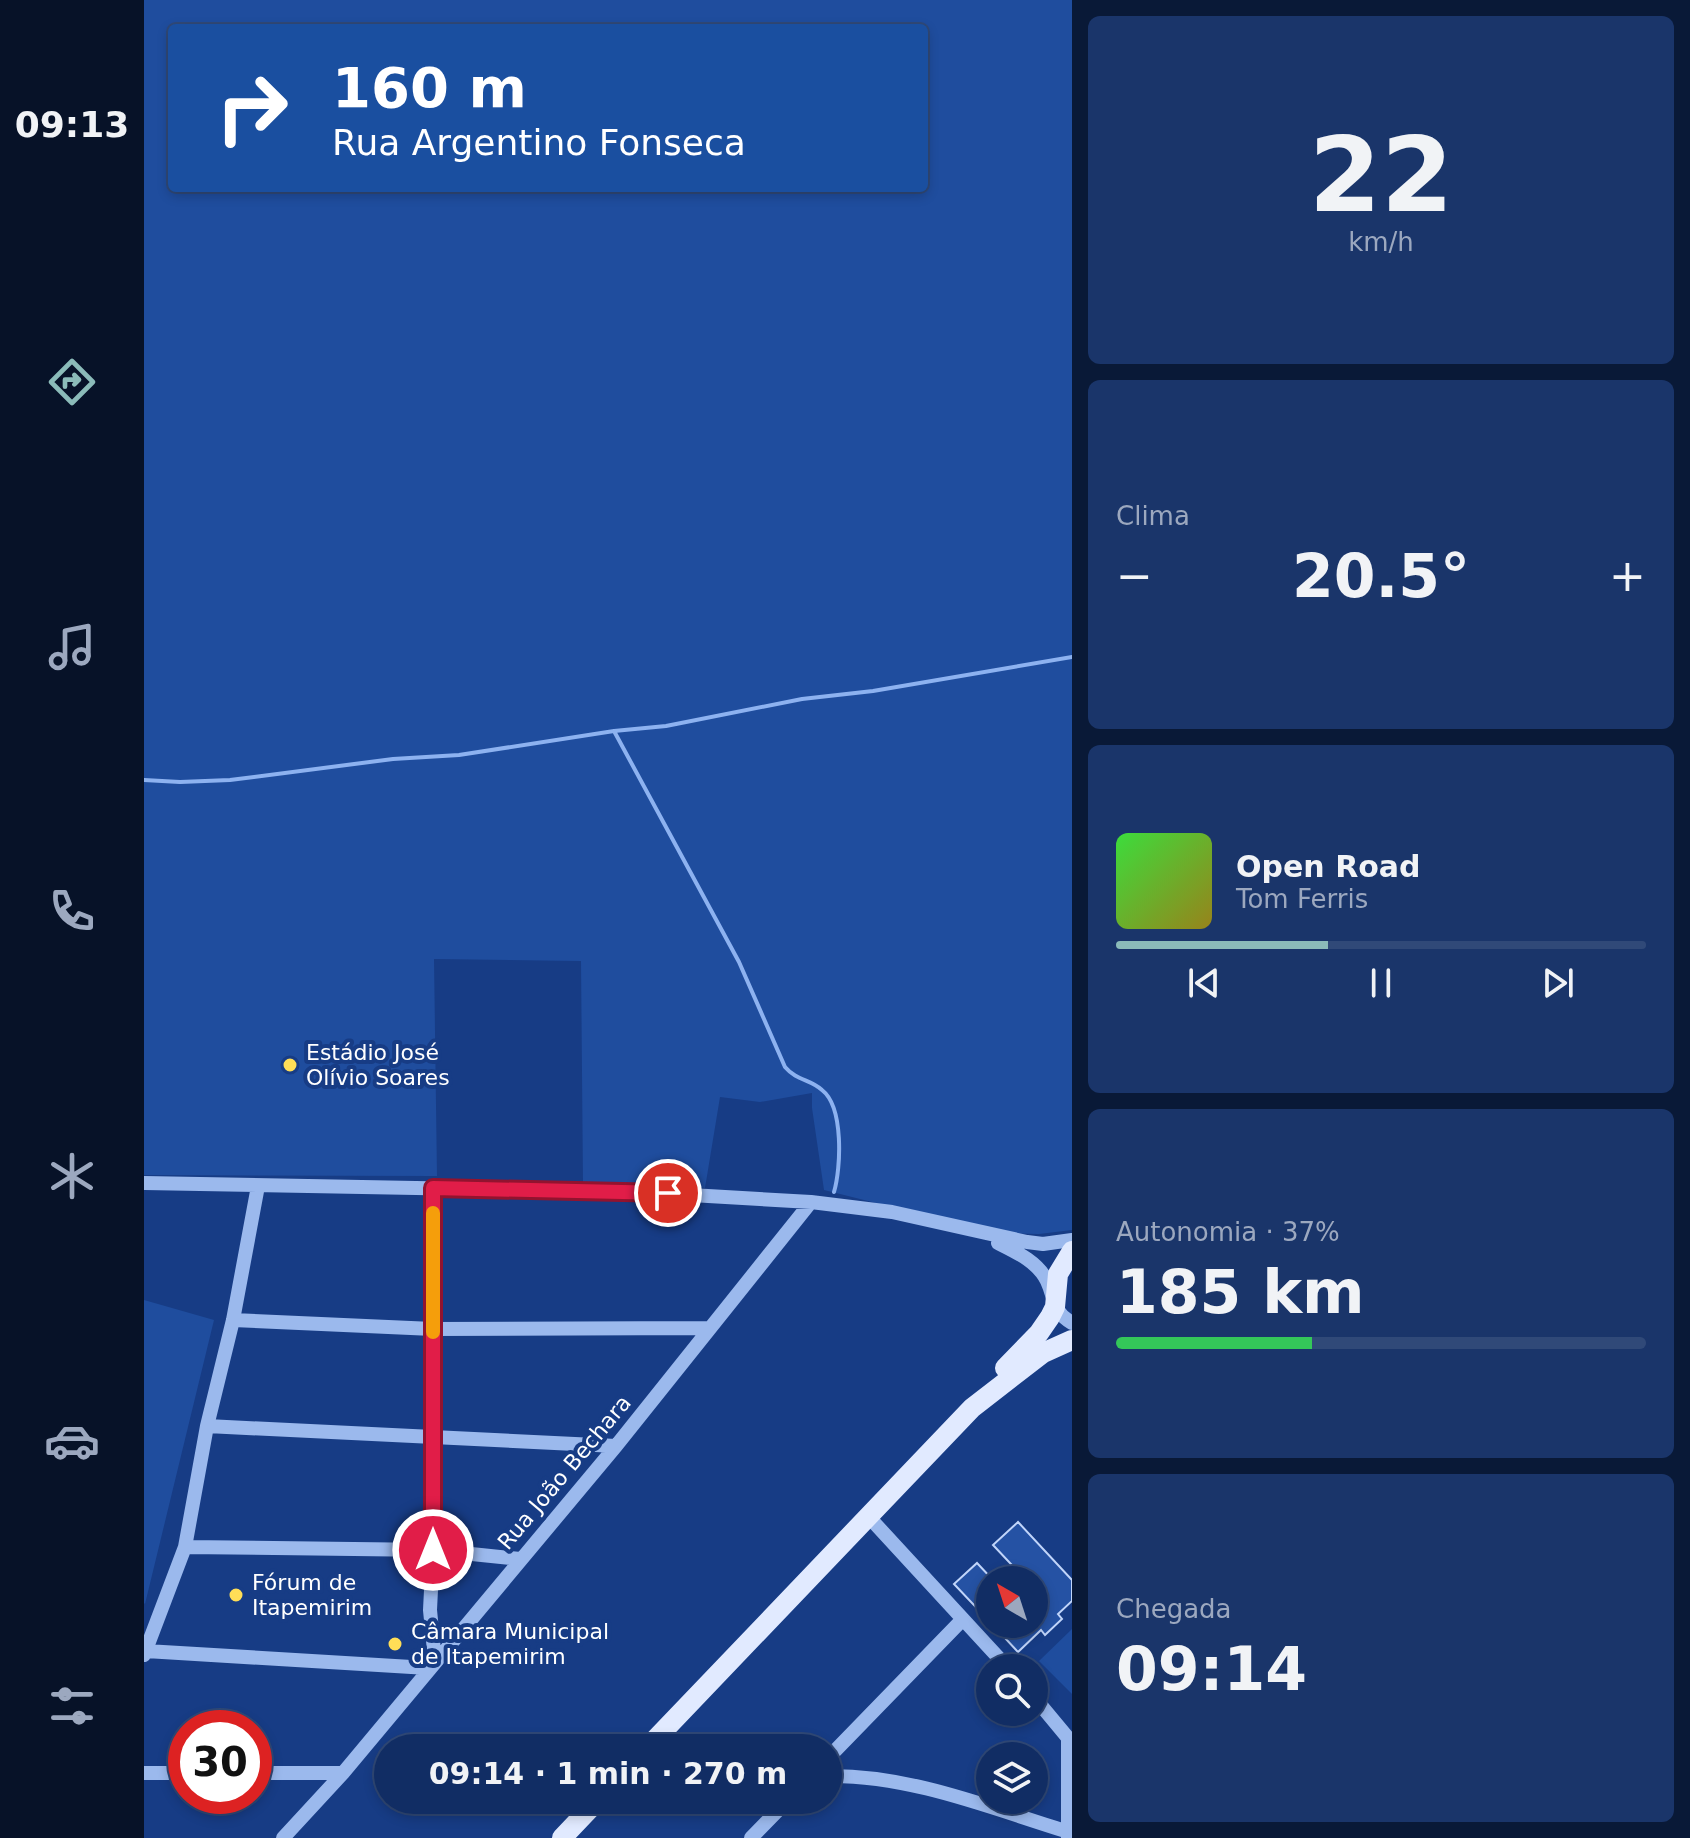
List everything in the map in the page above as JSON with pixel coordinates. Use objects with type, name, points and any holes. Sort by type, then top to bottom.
[{"type":"main road","points":[[660,1734],[972,1408],[998,1375],[1039,1333],[1055,1307],[1058,1274],[1072,1251]]},
{"type":"main road","points":[[972,1408],[1043,1353],[1072,1340]]},
{"type":"main road","points":[[562,1838],[585,1814]]},
{"type":"street","points":[[144,1183],[639,1192],[811,1202],[892,1212],[980,1234],[1043,1244],[1072,1240]]},
{"type":"street","points":[[258,1186],[233,1320],[207,1426],[185,1547],[145,1653],[432,1664],[433,1188]]},
{"type":"street","name":"Rua João Bechara","points":[[283,1838],[343,1773],[616,1446],[811,1202]]},
{"type":"street","points":[[980,1234],[1017,1252],[1038,1268],[1046,1279],[1055,1307],[1072,1323]]},
{"type":"street","points":[[233,1320],[433,1329],[708,1328]]},
{"type":"street","points":[[207,1426],[616,1446]]},
{"type":"street","points":[[868,1516],[995,1654]]},
{"type":"street","points":[[185,1547],[433,1550],[520,1559]]},
{"type":"street","points":[[842,1744],[963,1619]]},
{"type":"street","points":[[842,1776],[865,1777],[923,1788],[1069,1834],[1070,1736],[1048,1712]]},
{"type":"street","points":[[144,1773],[168,1773]]},
{"type":"street","points":[[272,1773],[343,1773]]},
{"type":"street","points":[[751,1838],[774,1814]]},
{"type":"shaded area","points":[[144,0],[1072,0],[1072,1230],[1039,1234],[996,1233],[824,1190],[812,1093],[760,1102],[720,1097],[705,1188],[583,1184],[581,961],[434,959],[437,1176],[144,1175]]},
{"type":"shaded area","points":[[144,1300],[214,1320],[145,1604],[144,1603]]},
{"type":"shaded area","points":[[1072,1629],[1072,1694],[1048,1670],[1046,1654]]},
{"type":"building","points":[[1018,1522],[1072,1580],[1072,1601],[1058,1614],[1062,1619],[1048,1632],[1048,1566],[1013,1566],[993,1545]]},
{"type":"building","points":[[977,1563],[980,1566],[976,1566],[976,1607],[954,1584]]},
{"type":"building","points":[[1005,1638],[1033,1638],[1018,1652]]},
{"type":"waterway","points":[[144,780],[230,780],[393,759],[459,755],[666,726],[802,699],[873,691],[1072,657]]},
{"type":"waterway","points":[[614,731],[739,962],[785,1067],[817,1086],[829,1098],[839,1138],[834,1192]]},
{"type":"slow traffic","points":[[433,1213],[433,1332]]},
{"type":"place","name":"Estádio José Olívio Soares","points":[[290,1065]]},
{"type":"place","name":"Fórum de Itapemirim","points":[[236,1595]]},
{"type":"place","name":"Câmara Municipal de Itapemirim","points":[[395,1644]]},
{"type":"route","points":[[433,1550],[433,1188],[668,1193]]}]
